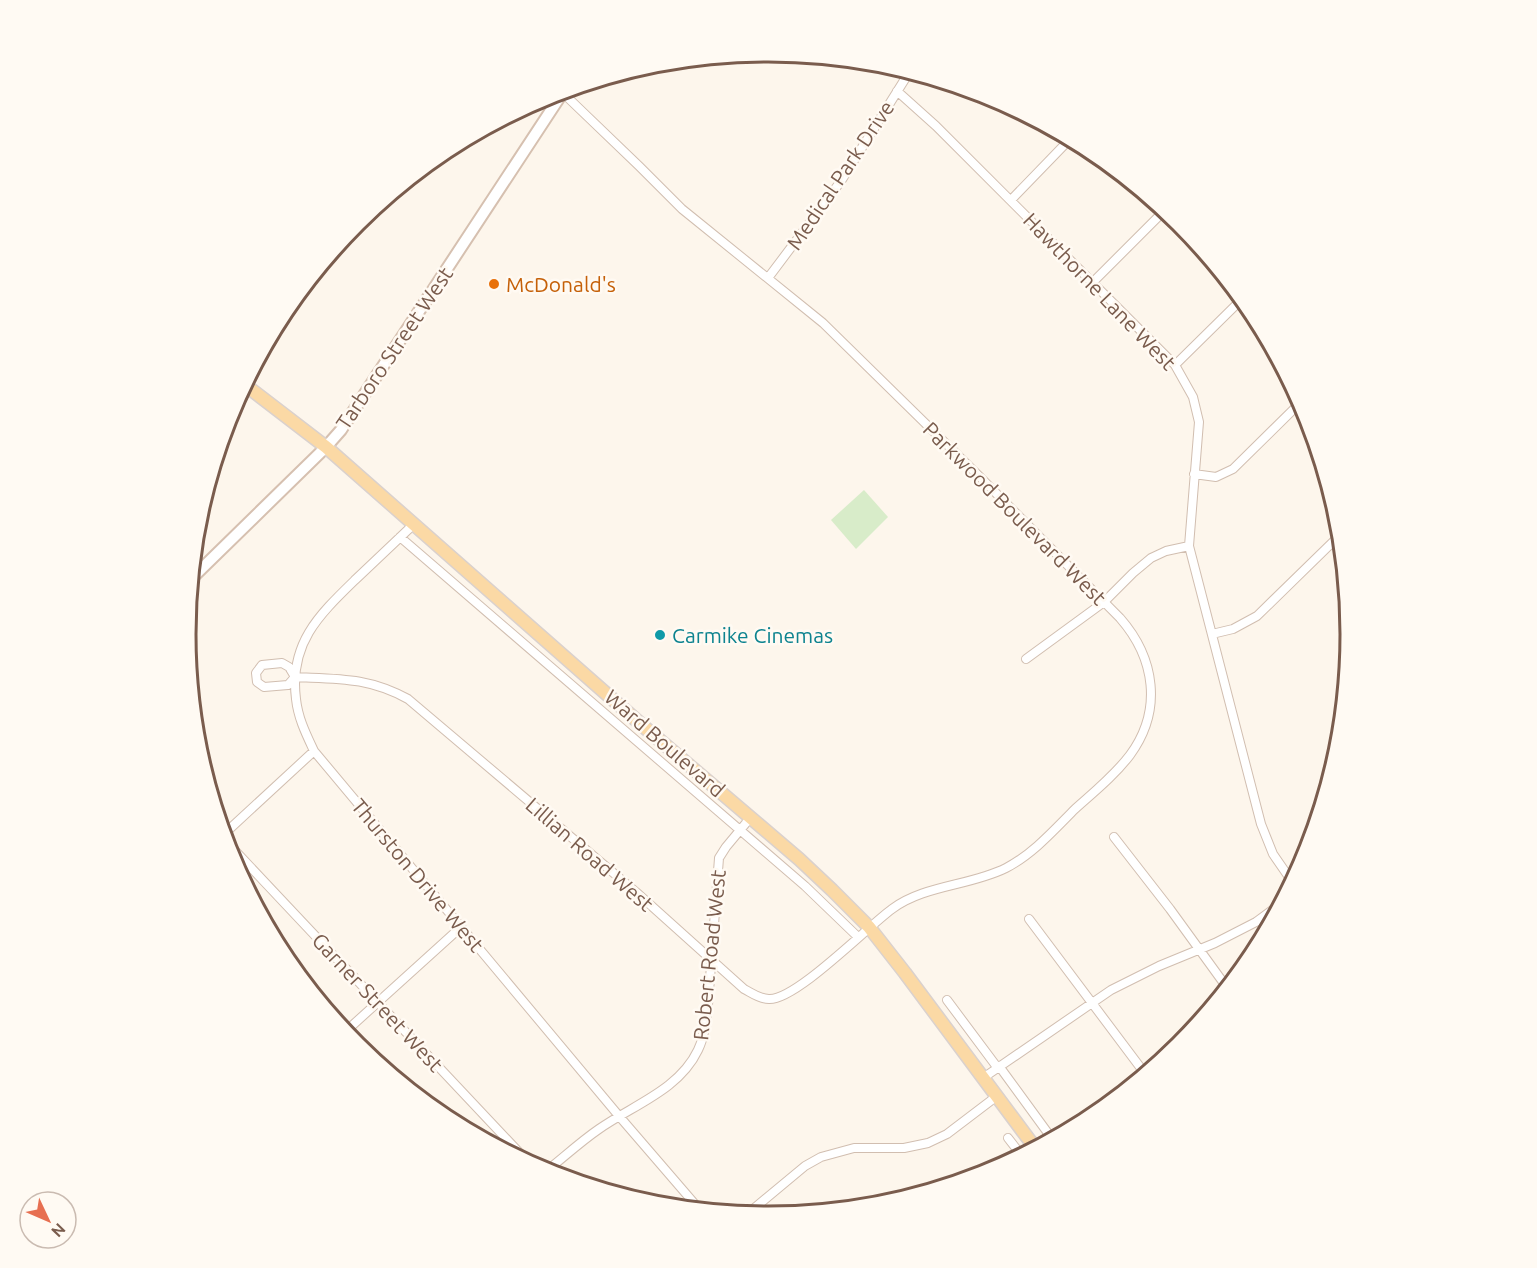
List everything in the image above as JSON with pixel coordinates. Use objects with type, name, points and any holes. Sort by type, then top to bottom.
[{"type":"main road","name":"Tarboro Street West","points":[[200,570],[326,447],[355,409],[557,102]]},
{"type":"main road","name":"Ward Boulevard","points":[[251,390],[326,447],[832,890],[869,927],[1031,1142]]},
{"type":"street","name":"Medical Park Drive","points":[[768,278],[841,181],[905,78]]},
{"type":"street","name":"Hawthorne Lane West","points":[[897,91],[936,126],[1175,365],[1193,397],[1199,422],[1189,546],[1260,824],[1273,854],[1287,875]]},
{"type":"street","name":"Parkwood Boulevard West","points":[[570,97],[682,210],[823,323],[869,367],[1104,602],[1125,624],[1145,655],[1151,696],[1148,716],[1138,742],[1130,755],[1047,836],[1011,865],[995,873],[906,900],[869,927]]},
{"type":"street","points":[[1011,200],[1065,144]]},
{"type":"street","points":[[1093,282],[1159,216]]},
{"type":"street","points":[[1175,365],[1237,304]]},
{"type":"street","points":[[1194,474],[1216,477],[1233,469],[1294,409]]},
{"type":"street","name":"Thurston Drive West","points":[[413,525],[317,618],[301,645],[295,668],[298,711],[314,751],[693,1202]]},
{"type":"street","points":[[400,537],[740,829],[805,886],[858,937]]},
{"type":"street","points":[[1212,634],[1233,629],[1257,616],[1333,542]]},
{"type":"street","points":[[1026,658],[1104,602],[1151,558],[1166,551],[1189,546]]},
{"type":"street","points":[[282,663],[289,667],[295,677],[284,687],[264,687],[257,682],[255,675],[262,665],[282,663]]},
{"type":"street","name":"Lillian Road West","points":[[295,677],[360,681],[387,688],[408,699],[636,892],[744,989],[762,999],[776,999],[797,989],[869,927]]},
{"type":"street","points":[[230,828],[314,751]]},
{"type":"street","name":"Robert Road West","points":[[554,1165],[599,1129],[667,1087],[685,1070],[698,1050],[705,1028],[719,858],[751,817]]},
{"type":"street","points":[[1114,837],[1223,983]]},
{"type":"street","name":"Garner Street West","points":[[242,858],[513,1146]]},
{"type":"street","points":[[983,1078],[1120,985],[1199,950],[1257,922],[1267,914]]},
{"type":"street","points":[[1029,919],[1141,1068]]},
{"type":"street","points":[[352,1026],[461,927]]},
{"type":"street","points":[[947,1000],[1048,1134]]},
{"type":"street","points":[[757,1206],[805,1166],[821,1157],[854,1148],[904,1148],[928,1143],[947,1134],[996,1096]]},
{"type":"street","points":[[1008,1138],[1017,1149]]},
{"type":"green space","points":[[864,490],[888,517],[856,549],[831,520]]},
{"type":"place","name":"McDonald's","points":[[494,284]]},
{"type":"place","name":"Carmike Cinemas","points":[[660,635]]}]
